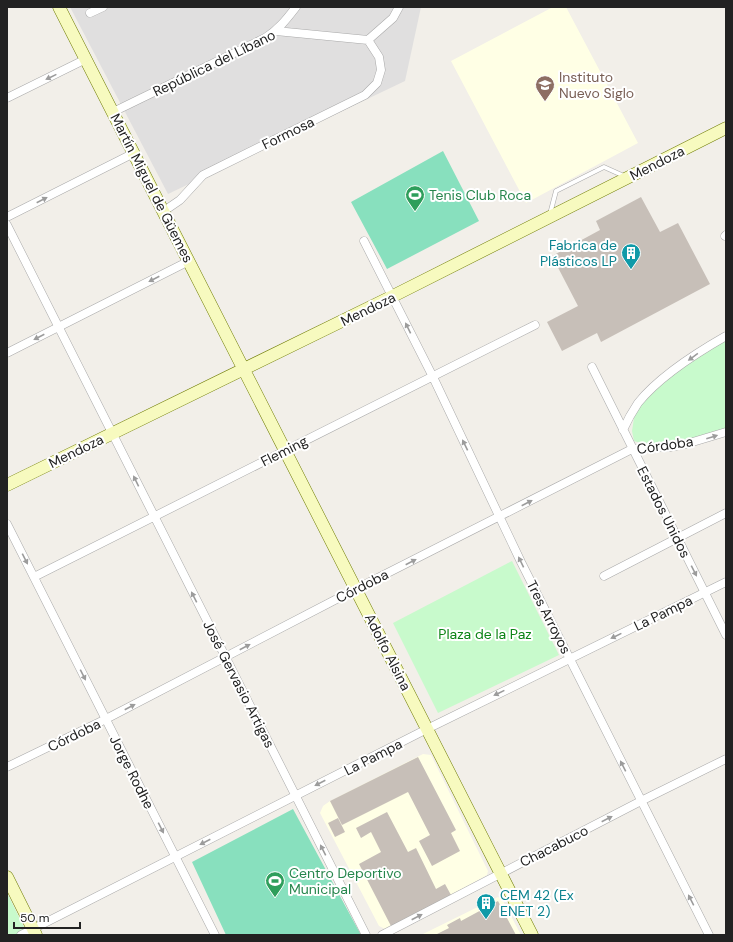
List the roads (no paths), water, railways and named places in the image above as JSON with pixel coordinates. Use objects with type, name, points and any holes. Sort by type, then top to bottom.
[{"type":"main road","name":"Martín Miguel de Güemes","points":[[60,7],[244,368]]},
{"type":"main road","name":"Mendoza","points":[[7,485],[393,296],[726,128]]},
{"type":"main road","name":"Adolfo Alsina","points":[[244,368],[532,935]]},
{"type":"main road","points":[[7,877],[34,932]]},
{"type":"street","points":[[90,13],[103,7]]},
{"type":"street","points":[[276,31],[296,7]]},
{"type":"street","points":[[368,40],[393,18],[399,7]]},
{"type":"street","name":"República del Líbano","points":[[113,112],[265,38],[276,31],[368,40]]},
{"type":"street","name":"Formosa","points":[[164,211],[180,200],[203,175],[365,95],[377,83],[381,70],[379,57],[368,40]]},
{"type":"street","points":[[7,98],[86,59]]},
{"type":"street","points":[[7,217],[134,153]]},
{"type":"street","name":"José Gervasio Artigas","points":[[7,225],[366,935]]},
{"type":"street","name":"Tres Arroyos","points":[[364,241],[393,296],[499,517],[569,658],[709,935]]},
{"type":"street","points":[[7,353],[189,261]]},
{"type":"street","name":"Fleming","points":[[34,577],[535,325]]},
{"type":"street","name":"Córdoba","points":[[623,430],[635,408],[650,390],[696,354],[726,336]]},
{"type":"street","name":"Estados Unidos","points":[[592,367],[726,635]]},
{"type":"street","name":"Córdoba","points":[[7,767],[106,719],[356,589],[632,449],[670,447],[686,444],[726,432]]},
{"type":"street","points":[[604,576],[726,513]]},
{"type":"street","name":"Jorge Rodhe","points":[[7,524],[215,935]]},
{"type":"street","name":"La Pampa","points":[[21,935],[34,932],[175,857],[427,729],[726,582]]},
{"type":"street","name":"Chacabuco","points":[[382,935],[641,801],[726,759]]},
{"type":"lane","points":[[549,218],[556,192],[604,167],[628,178]]},
{"type":"place","name":"Instituto Nuevo Siglo","points":[[545,102]]},
{"type":"place","name":"Tenis Club Roca","points":[[415,212]]},
{"type":"place","name":"Fabrica de Plásticos LP","points":[[631,270]]},
{"type":"place","name":"Centro Deportivo Municipal","points":[[275,898]]},
{"type":"place","name":"CEM 42 (Ex ENET 2)","points":[[486,920]]},
{"type":"park label","name":"Plaza de la Paz","points":[[485,634]]}]
